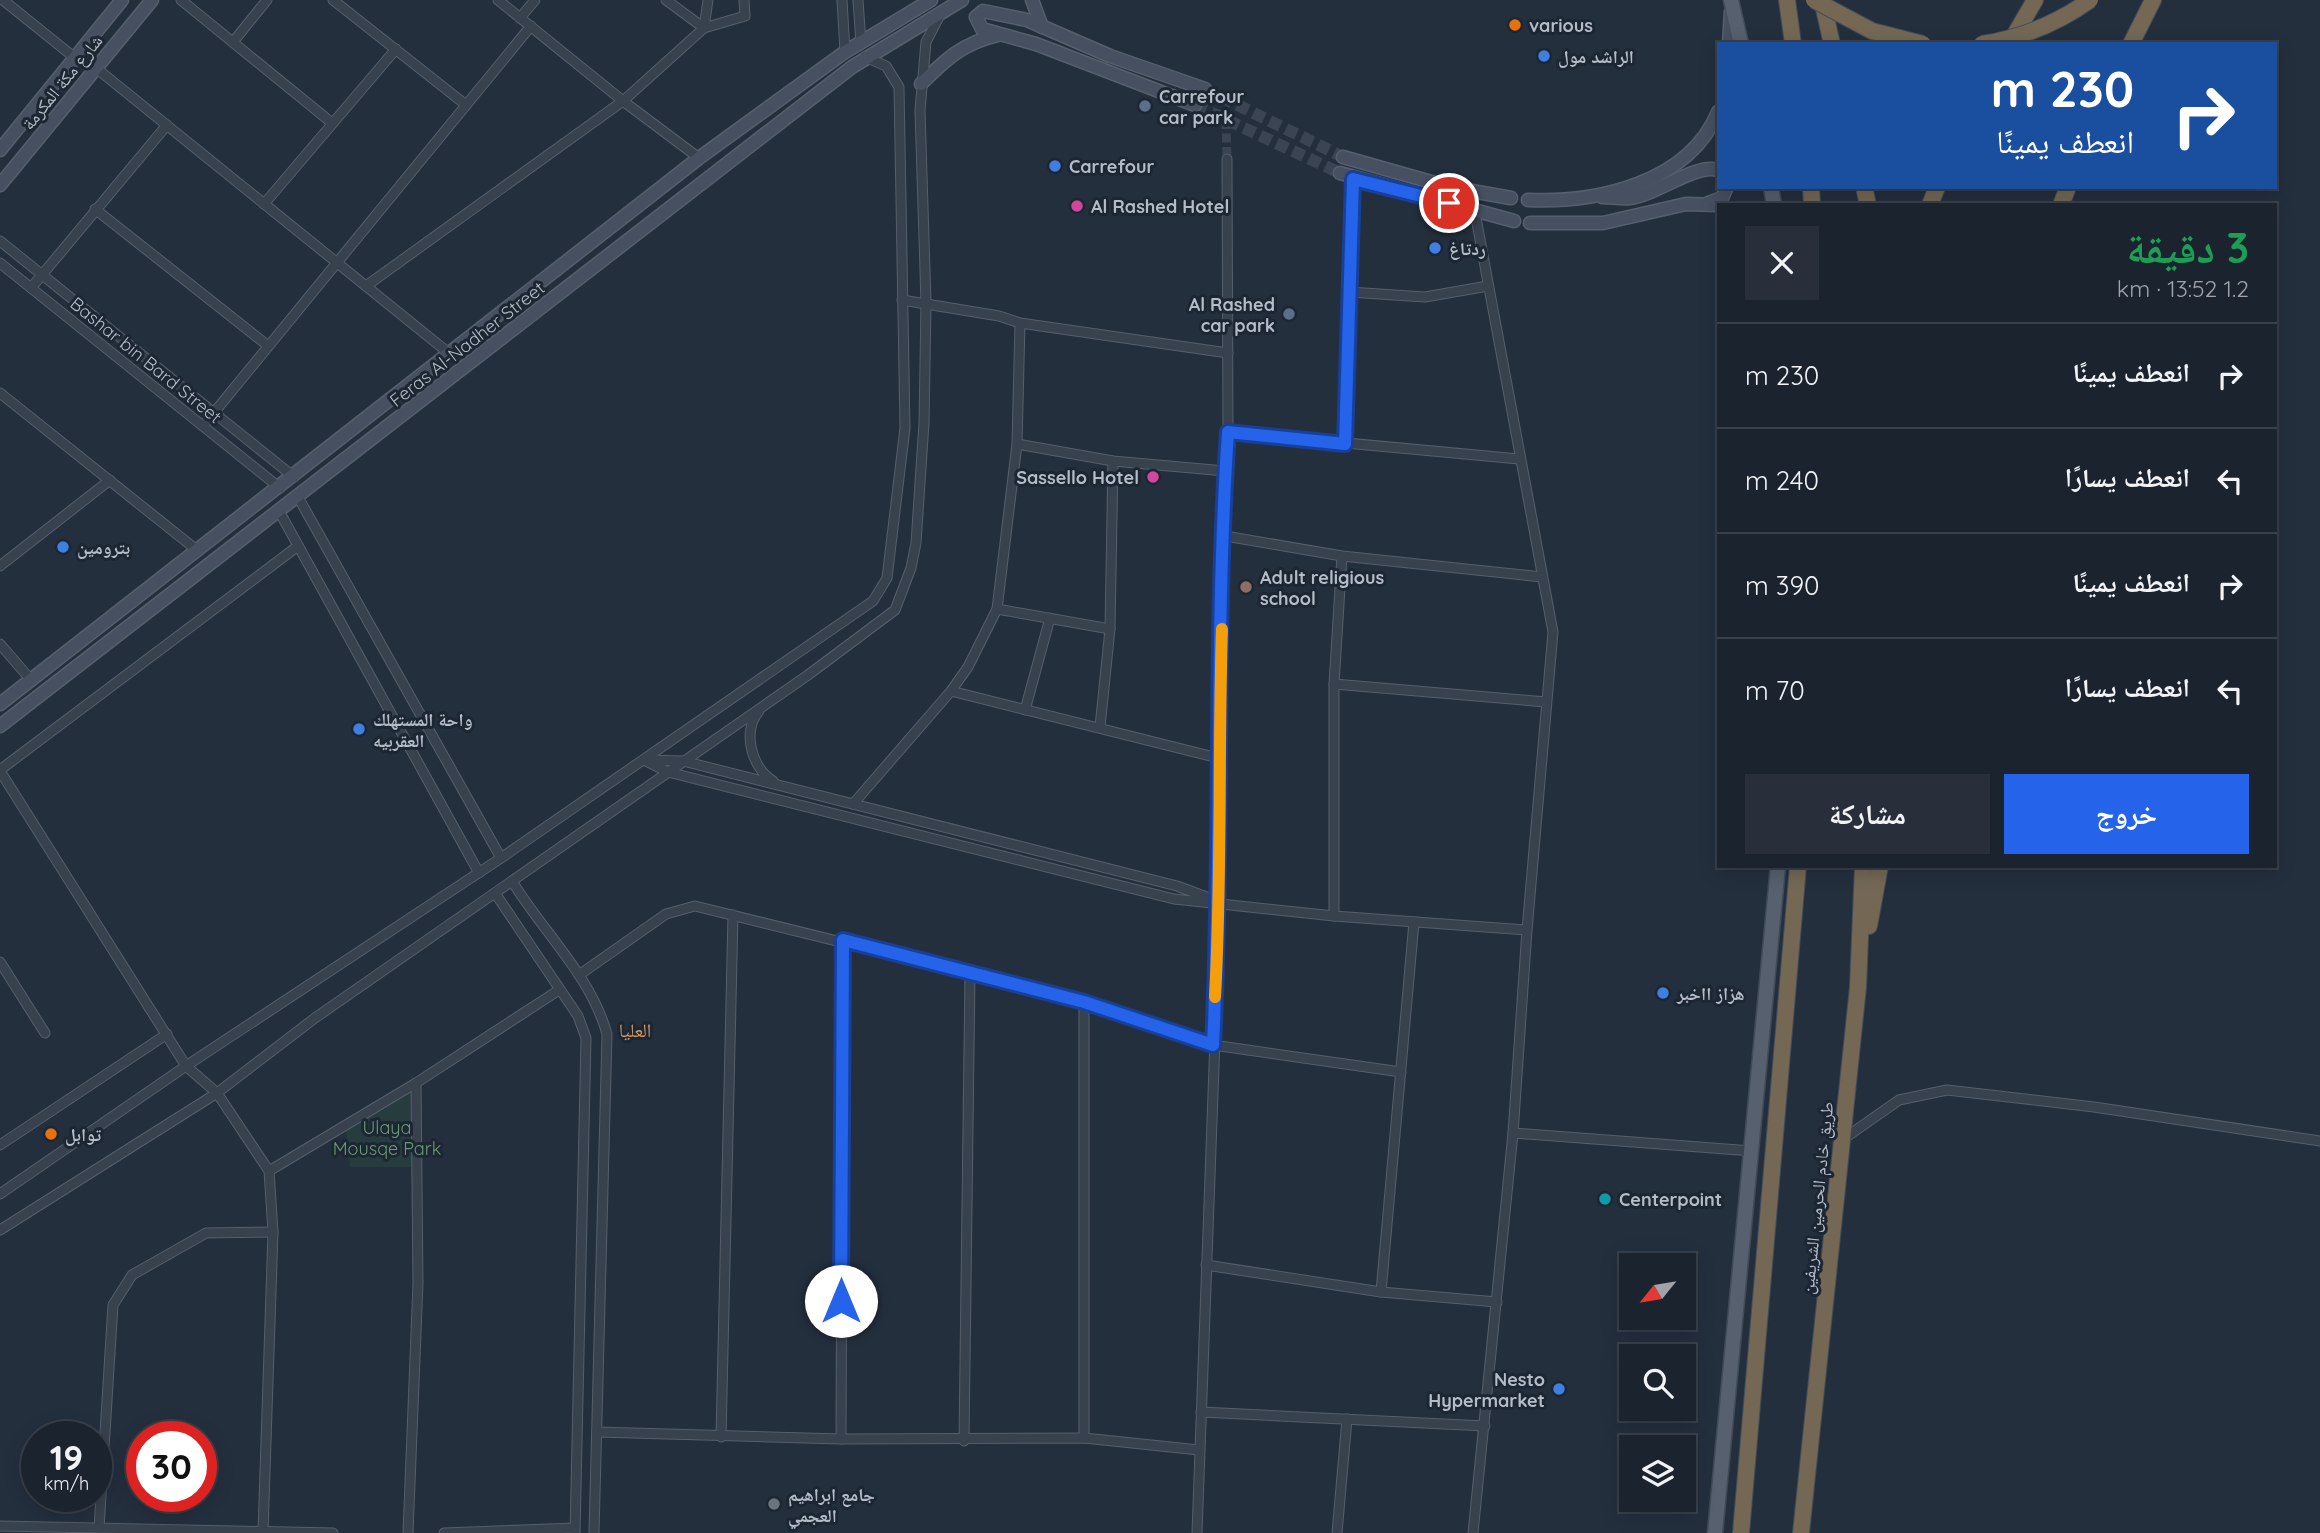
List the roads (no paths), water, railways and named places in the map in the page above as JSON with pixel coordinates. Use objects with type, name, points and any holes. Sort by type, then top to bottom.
[{"type":"highway","points":[[1787,0],[1793,42]]},
{"type":"highway","points":[[1814,0],[1872,31],[1915,42]]},
{"type":"highway","points":[[1822,0],[1832,42]]},
{"type":"highway","points":[[2011,42],[2035,0]]},
{"type":"highway","points":[[1991,42],[2025,34],[2050,24],[2090,0]]},
{"type":"highway","points":[[2132,42],[2153,0]]},
{"type":"highway","points":[[1741,1533],[1798,868]]},
{"type":"highway","points":[[1794,927],[1804,868]]},
{"type":"highway","name":"طريق خادم الحرمين الشريفين","points":[[1801,1533],[1858,987],[1863,868]]},
{"type":"highway","points":[[1858,987],[1880,868]]},
{"type":"main road","points":[[1731,0],[1741,42]]},
{"type":"main road","points":[[1715,1533],[1778,868]]},
{"type":"street","points":[[3,0],[75,58]]},
{"type":"street","name":"شارع مكة المكرمة","points":[[0,150],[122,0]]},
{"type":"street","name":"شارع مكة المكرمة","points":[[0,185],[152,0]]},
{"type":"street","points":[[181,0],[332,123]]},
{"type":"street","points":[[233,42],[267,0]]},
{"type":"street","points":[[333,0],[466,105]]},
{"type":"street","points":[[498,0],[623,101],[699,158]]},
{"type":"street","points":[[520,18],[535,0]]},
{"type":"street","points":[[666,0],[704,28]]},
{"type":"street","points":[[704,28],[708,0]]},
{"type":"street","points":[[366,286],[623,101],[704,28],[745,16],[744,0]]},
{"type":"street","points":[[842,0],[845,52]]},
{"type":"street","points":[[859,0],[861,43]]},
{"type":"street","name":"Feras Al-Nadher Street","points":[[0,704],[280,488],[699,158],[845,52],[931,0]]},
{"type":"street","name":"Feras Al-Nadher Street","points":[[0,726],[865,57],[962,0]]},
{"type":"street","points":[[1032,0],[1042,27]]},
{"type":"street","points":[[1729,42],[1731,0]]},
{"type":"street","points":[[1195,105],[1036,44],[1000,35],[978,25],[978,14],[983,11],[1005,14],[1110,56],[1205,89]]},
{"type":"street","points":[[0,1230],[216,1093],[315,1018],[765,705],[895,610],[904,590],[916,543],[924,423],[926,303],[921,84],[929,32],[943,12]]},
{"type":"street","points":[[203,426],[531,26]]},
{"type":"street","points":[[921,84],[947,56],[961,47],[1000,35]]},
{"type":"street","points":[[264,204],[396,49]]},
{"type":"street","points":[[0,1194],[186,1066],[479,873],[873,601],[887,578],[905,428],[900,87],[886,66],[865,57]]},
{"type":"street","points":[[96,68],[450,354]]},
{"type":"street","points":[[1582,197],[1630,185],[1668,170],[1693,150],[1717,114]]},
{"type":"street","points":[[31,288],[167,125]]},
{"type":"street","points":[[1343,157],[1471,191],[1511,198]]},
{"type":"street","points":[[1197,1533],[1220,902],[1217,758],[1228,432],[1227,159]]},
{"type":"street","points":[[1528,200],[1631,198],[1671,185],[1701,170],[1717,170]]},
{"type":"street","points":[[1340,173],[1353,179],[1514,221]]},
{"type":"street","points":[[1345,444],[1353,179]]},
{"type":"street","points":[[1530,223],[1604,223],[1686,204],[1713,204],[1722,198],[1726,189]]},
{"type":"street","points":[[1471,191],[1553,632],[1527,930],[1513,1133],[1473,1533]]},
{"type":"street","points":[[95,209],[267,345]]},
{"type":"street","name":"Bashar bin Bard Street","points":[[0,242],[294,477]]},
{"type":"street","name":"Bashar bin Bard Street","points":[[0,263],[280,488]]},
{"type":"street","points":[[1349,292],[1425,297],[1488,286]]},
{"type":"street","points":[[902,300],[999,316],[1020,323],[1228,353]]},
{"type":"street","points":[[853,804],[951,691],[968,667],[997,609],[1017,444],[1020,323]]},
{"type":"street","points":[[0,393],[198,551]]},
{"type":"street","points":[[1228,432],[1520,458]]},
{"type":"street","points":[[1017,444],[1113,461],[1226,471]]},
{"type":"street","points":[[1100,727],[1110,629],[1113,461]]},
{"type":"street","points":[[0,566],[110,480]]},
{"type":"street","points":[[298,497],[501,858]]},
{"type":"street","points":[[279,511],[479,873]]},
{"type":"street","points":[[1224,536],[1342,556],[1542,577]]},
{"type":"street","points":[[263,1532],[273,1232],[269,1171],[216,1093],[186,1066],[0,771],[298,546]]},
{"type":"street","points":[[1334,916],[1334,684],[1342,556]]},
{"type":"street","points":[[997,609],[1110,629]]},
{"type":"street","points":[[1025,710],[1050,618]]},
{"type":"street","points":[[0,644],[31,680]]},
{"type":"street","points":[[1334,684],[1546,702]]},
{"type":"street","points":[[951,691],[1217,758]]},
{"type":"street","points":[[765,705],[755,716],[749,733],[754,758],[765,776],[784,787]]},
{"type":"street","points":[[644,760],[683,761],[1177,886],[1220,902]]},
{"type":"street","points":[[644,760],[668,772],[1174,899],[1334,916],[1527,930]]},
{"type":"street","points":[[512,881],[532,914],[579,975],[601,1013],[607,1034],[594,1533]]},
{"type":"street","points":[[444,1533],[575,1531],[586,1038],[578,1016],[495,893]]},
{"type":"street","points":[[579,975],[666,914],[695,906],[843,940],[1084,1002],[1213,1045],[1401,1072]]},
{"type":"street","points":[[721,1437],[733,915]]},
{"type":"street","points":[[1381,1292],[1414,922]]},
{"type":"street","points":[[841,1440],[843,940]]},
{"type":"street","points":[[0,962],[45,1033]]},
{"type":"street","points":[[964,1441],[970,972]]},
{"type":"street","points":[[269,1171],[416,1083],[559,990]]},
{"type":"street","points":[[1084,1002],[1084,1438]]},
{"type":"street","points":[[0,1145],[167,1034]]},
{"type":"street","points":[[408,1533],[418,1283],[416,1083]]},
{"type":"street","points":[[1842,1141],[1899,1100],[1947,1090],[2094,1107],[2320,1141]]},
{"type":"street","points":[[1513,1133],[1752,1151]]},
{"type":"street","points":[[99,1528],[113,1305],[132,1275],[206,1234],[273,1232]]},
{"type":"street","points":[[1206,1265],[1381,1292],[1497,1302]]},
{"type":"street","points":[[1201,1412],[1485,1426]]},
{"type":"street","points":[[1337,1533],[1347,1419]]},
{"type":"street","points":[[597,1432],[841,1440],[1084,1438],[1199,1450]]},
{"type":"street","points":[[0,1526],[58,1530],[99,1528],[333,1533]]},
{"type":"tunnel","points":[[1205,89],[1343,157]]},
{"type":"tunnel","points":[[1195,105],[1340,173]]},
{"type":"tunnel","points":[[1226,120],[1227,159]]},
{"type":"place","name":"various","points":[[1515,25]]},
{"type":"place","name":"الراشد مول","points":[[1544,56]]},
{"type":"place","name":"Carrefour car park","points":[[1145,106]]},
{"type":"place","name":"Carrefour","points":[[1055,166]]},
{"type":"place","name":"Al Rashed Hotel","points":[[1077,206]]},
{"type":"place","name":"ردتاغ","points":[[1435,248]]},
{"type":"place","name":"Al Rashed car park","points":[[1289,314]]},
{"type":"place","name":"Sassello Hotel","points":[[1153,477]]},
{"type":"place","name":"بترومين","points":[[63,547]]},
{"type":"place","name":"Adult religious school","points":[[1246,587]]},
{"type":"place","name":"واحة المستهلك العقربيه","points":[[359,729]]},
{"type":"place","name":"هزاز ااخبر","points":[[1663,993]]},
{"type":"place","name":"توابل","points":[[51,1134]]},
{"type":"place","name":"Centerpoint","points":[[1605,1199]]},
{"type":"place","name":"Nesto Hypermarket","points":[[1559,1389]]},
{"type":"place","name":"جامع ابراهيم العجمي","points":[[774,1504]]},
{"type":"district","name":"العليا","points":[[635,1030]]},
{"type":"park label","name":"Ulaya Mousqe Park","points":[[387,1137]]}]
